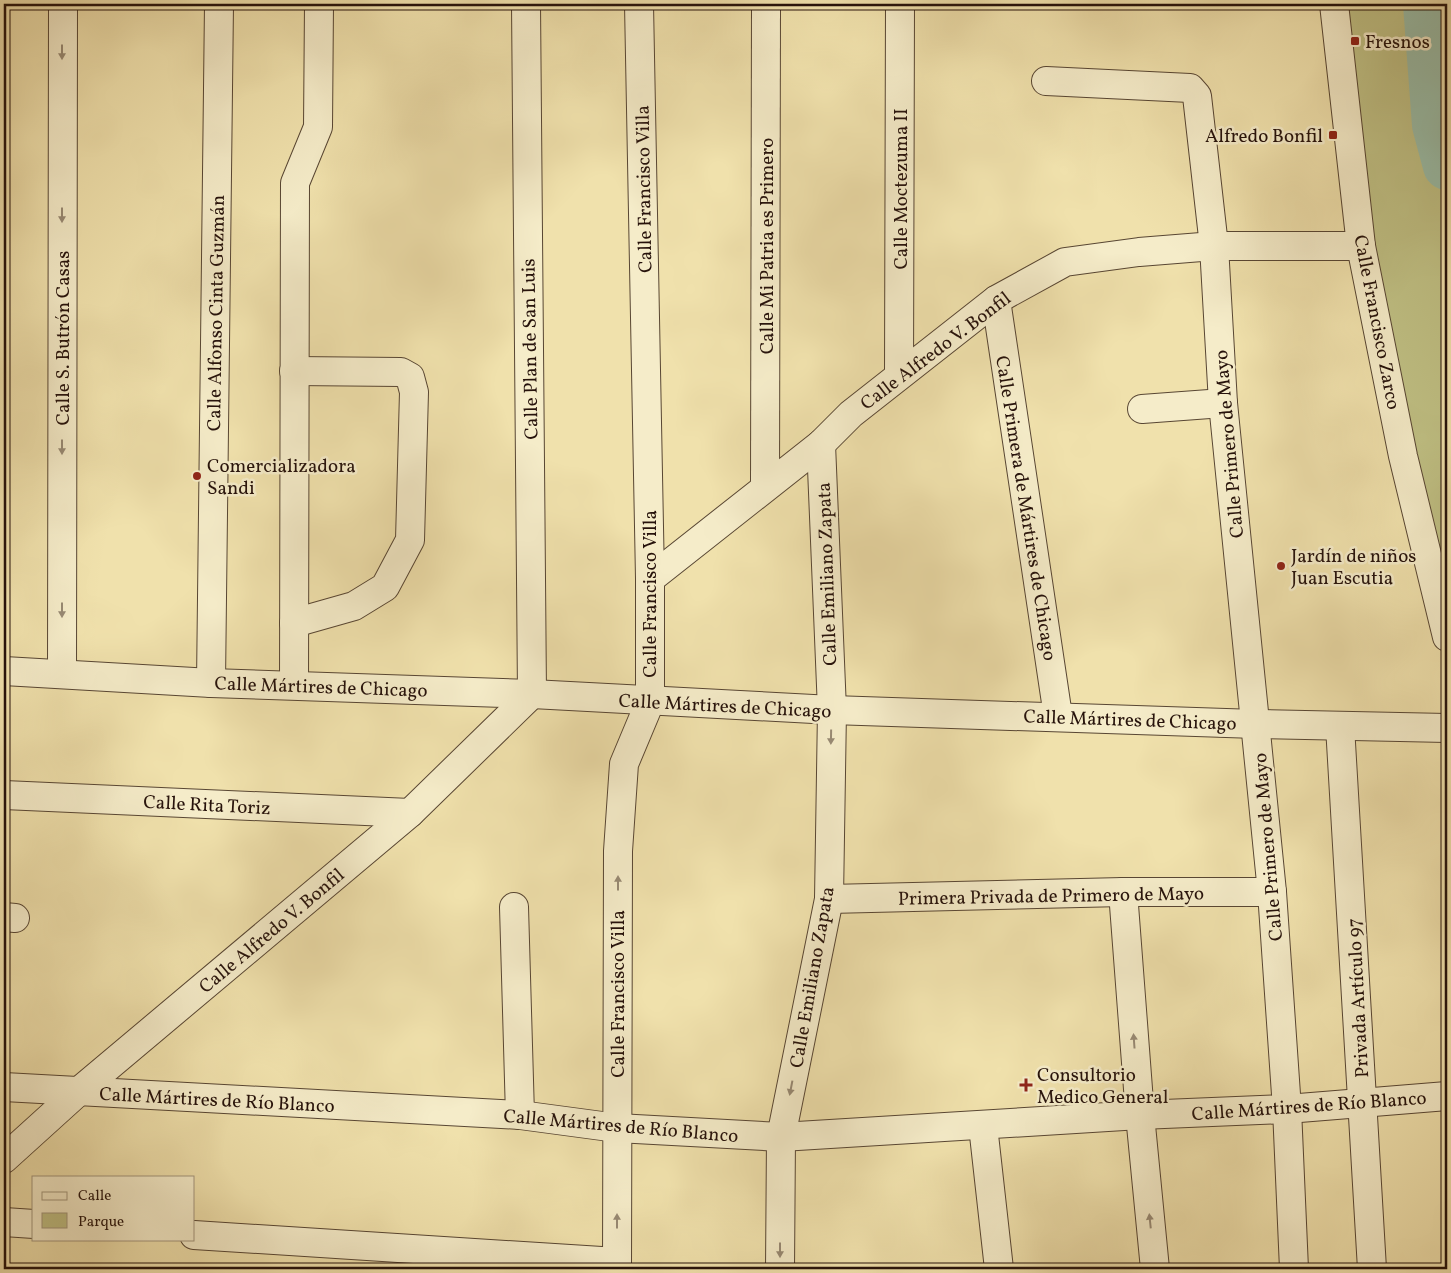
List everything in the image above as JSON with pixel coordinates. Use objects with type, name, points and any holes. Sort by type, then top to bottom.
[{"type":"street","name":"Calle S. Butrón Casas","points":[[62,4],[62,673]]},
{"type":"street","name":"Calle Alfonso Cinta Guzmán","points":[[211,683],[219,4]]},
{"type":"street","points":[[294,685],[294,182],[318,127],[319,4]]},
{"type":"street","name":"Calle Plan de San Luis","points":[[526,4],[532,694]]},
{"type":"street","name":"Calle Francisco Villa","points":[[617,1266],[618,851],[624,764],[650,702],[650,578],[639,4]]},
{"type":"street","name":"Calle Mi Patria es Primero","points":[[765,487],[766,4]]},
{"type":"street","name":"Calle Moctezuma II","points":[[899,375],[900,4]]},
{"type":"street","name":"Calle Francisco Zarco","points":[[1334,4],[1361,246],[1403,456],[1447,636]]},
{"type":"street","name":"Calle Primero de Mayo","points":[[1046,81],[1190,88],[1196,96],[1214,246],[1223,403],[1272,892],[1287,1109],[1294,1269]]},
{"type":"street","name":"Calle Alfredo V. Bonfil","points":[[650,578],[821,444],[851,414],[996,300],[1065,262],[1139,252],[1214,246],[1361,246]]},
{"type":"street","name":"Calle Primera de Mártires de Chicago","points":[[996,300],[1058,716]]},
{"type":"street","points":[[294,371],[401,372],[410,377],[414,392],[410,540],[385,587],[354,606],[294,623]]},
{"type":"street","points":[[1142,409],[1223,403]]},
{"type":"street","name":"Calle Emiliano Zapata","points":[[780,1269],[781,1138],[829,900],[832,710],[821,444]]},
{"type":"street","name":"Calle Mártires de Chicago","points":[[4,671],[211,683],[532,694],[650,702],[832,710],[1256,724],[1447,728]]},
{"type":"street","name":"Calle Alfredo V. Bonfil","points":[[4,1159],[78,1092],[410,813],[532,694]]},
{"type":"street","name":"Privada Artículo 97","points":[[1340,726],[1372,1269]]},
{"type":"street","name":"Calle Rita Toriz","points":[[4,794],[410,813]]},
{"type":"street","points":[[1123,892],[1140,1116],[1155,1269]]},
{"type":"street","name":"Primera Privada de Primero de Mayo","points":[[829,900],[1123,892],[1272,892]]},
{"type":"street","points":[[514,907],[520,1115]]},
{"type":"street","name":"Calle Mártires de Río Blanco","points":[[4,1087],[520,1115],[617,1128],[781,1138],[1287,1109],[1447,1096]]},
{"type":"street","points":[[983,1126],[999,1269]]},
{"type":"street","points":[[4,1222],[32,1224]]},
{"type":"street","points":[[195,1235],[617,1266]]},
{"type":"green space","points":[[1334,4],[1447,4],[1447,637],[1403,456]]},
{"type":"waterway","points":[[1427,4],[1436,125],[1447,166]]},
{"type":"place","name":"Fresnos","points":[[1355,41]]},
{"type":"place","name":"Alfredo Bonfil","points":[[1333,135]]},
{"type":"place","name":"Comercializadora Sandi","points":[[197,476]]},
{"type":"place","name":"Jardín de niños Juan Escutia","points":[[1281,566]]},
{"type":"place","name":"Consultorio Medico General","points":[[1026,1085]]}]
